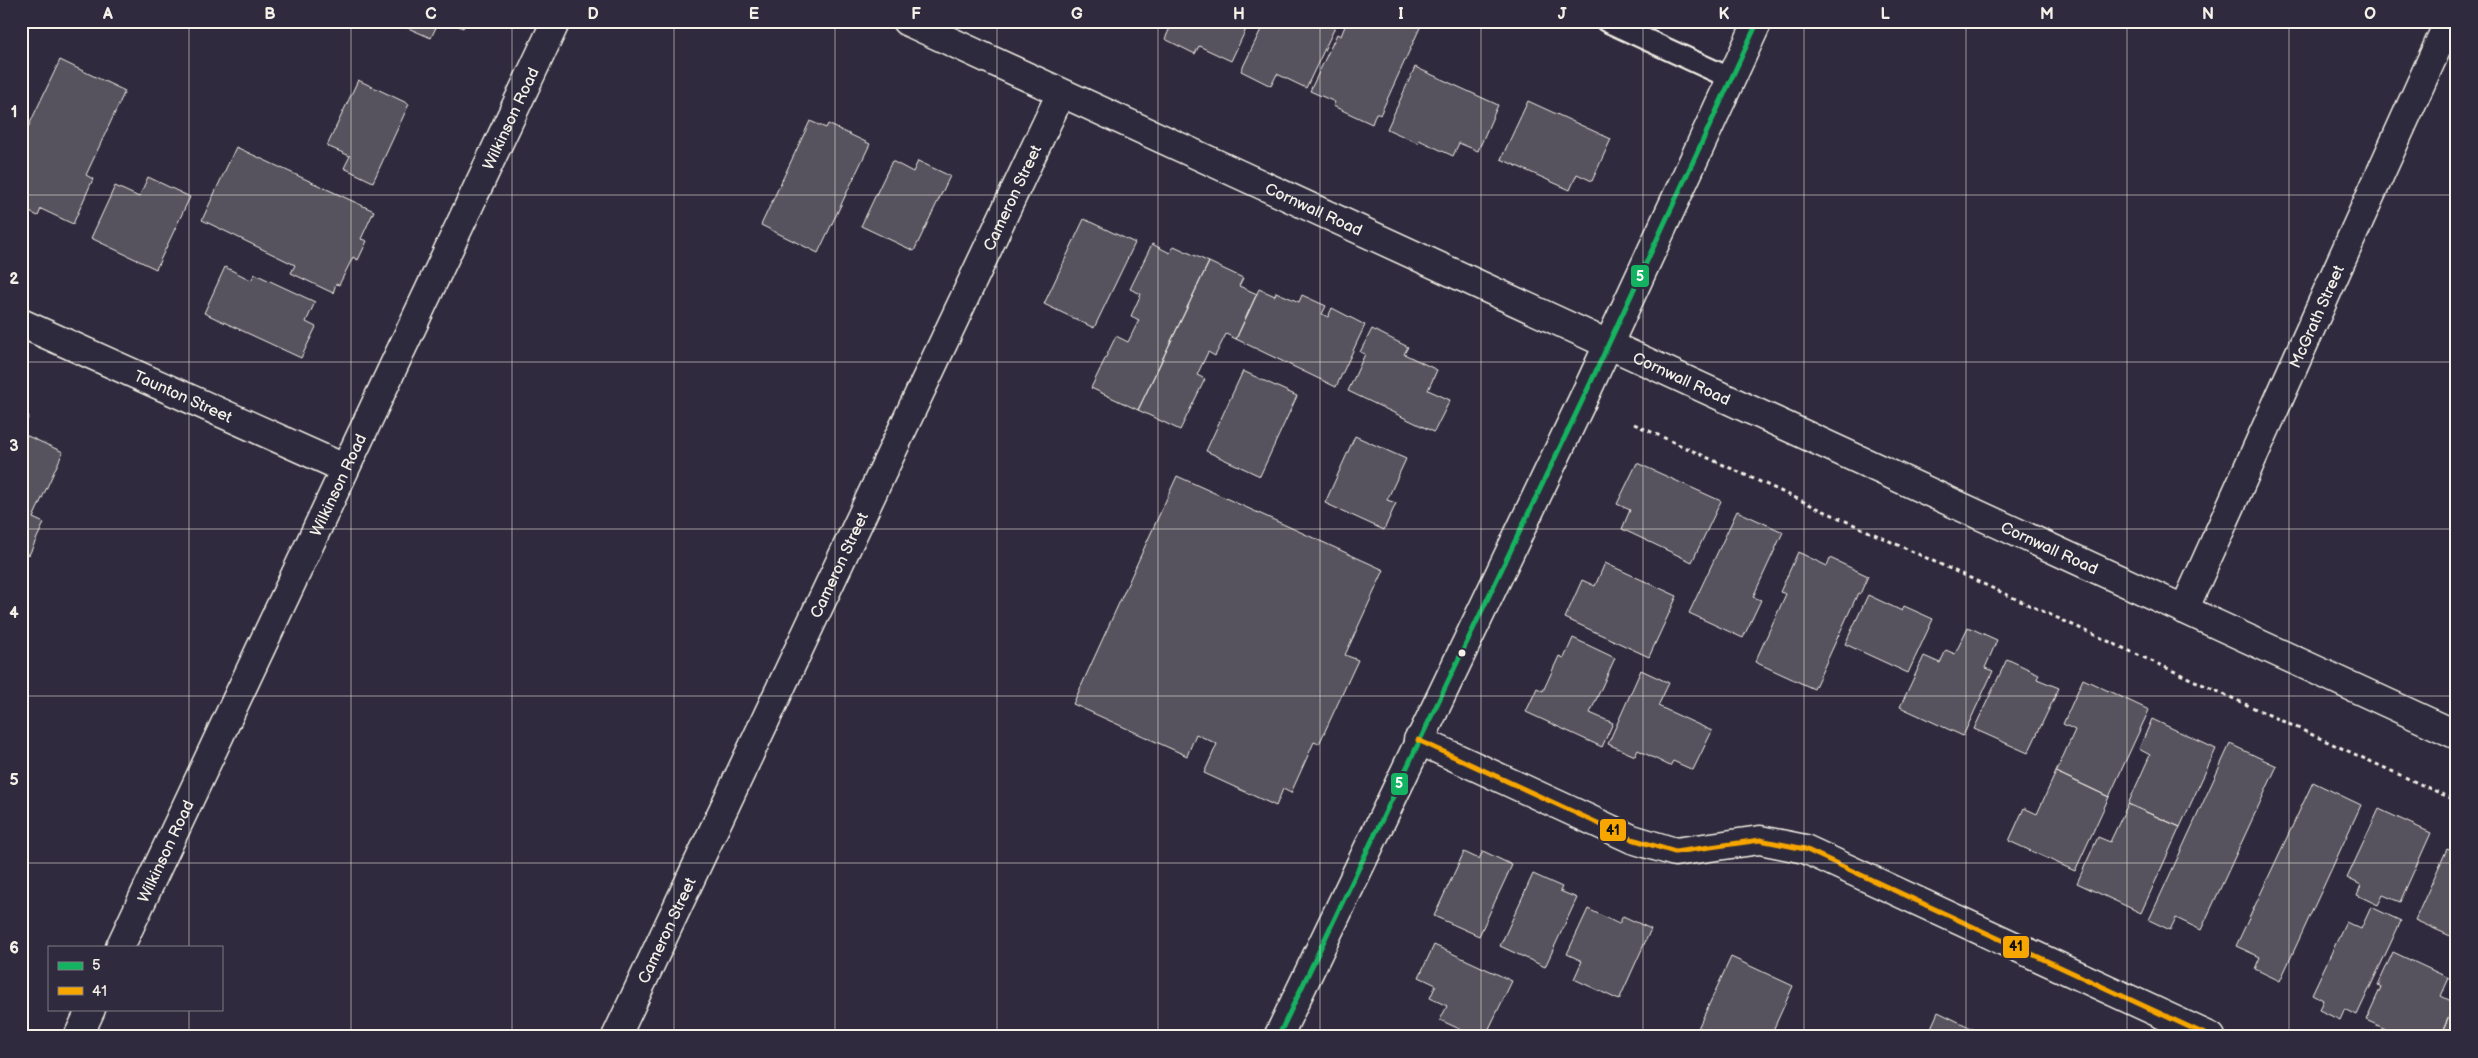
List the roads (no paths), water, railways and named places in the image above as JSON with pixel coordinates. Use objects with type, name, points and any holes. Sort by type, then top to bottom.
[{"type":"street","name":"Wilkinson Road","points":[[120,946],[556,21]]},
{"type":"street","name":"Cornwall Road","points":[[906,21],[2457,734]]},
{"type":"street","points":[[1278,1037],[1418,740],[1609,344],[1730,78],[1758,21]]},
{"type":"street","name":"McGrath Street","points":[[2184,610],[2449,21]]},
{"type":"street","name":"Cameron Street","points":[[616,1037],[1061,93]]},
{"type":"street","name":"Taunton Street","points":[[21,323],[344,468]]},
{"type":"street","points":[[1418,740],[1632,839],[1675,852],[1760,840],[1805,849],[2211,1037]]},
{"type":"lane","points":[[1606,21],[1730,78]]}]
